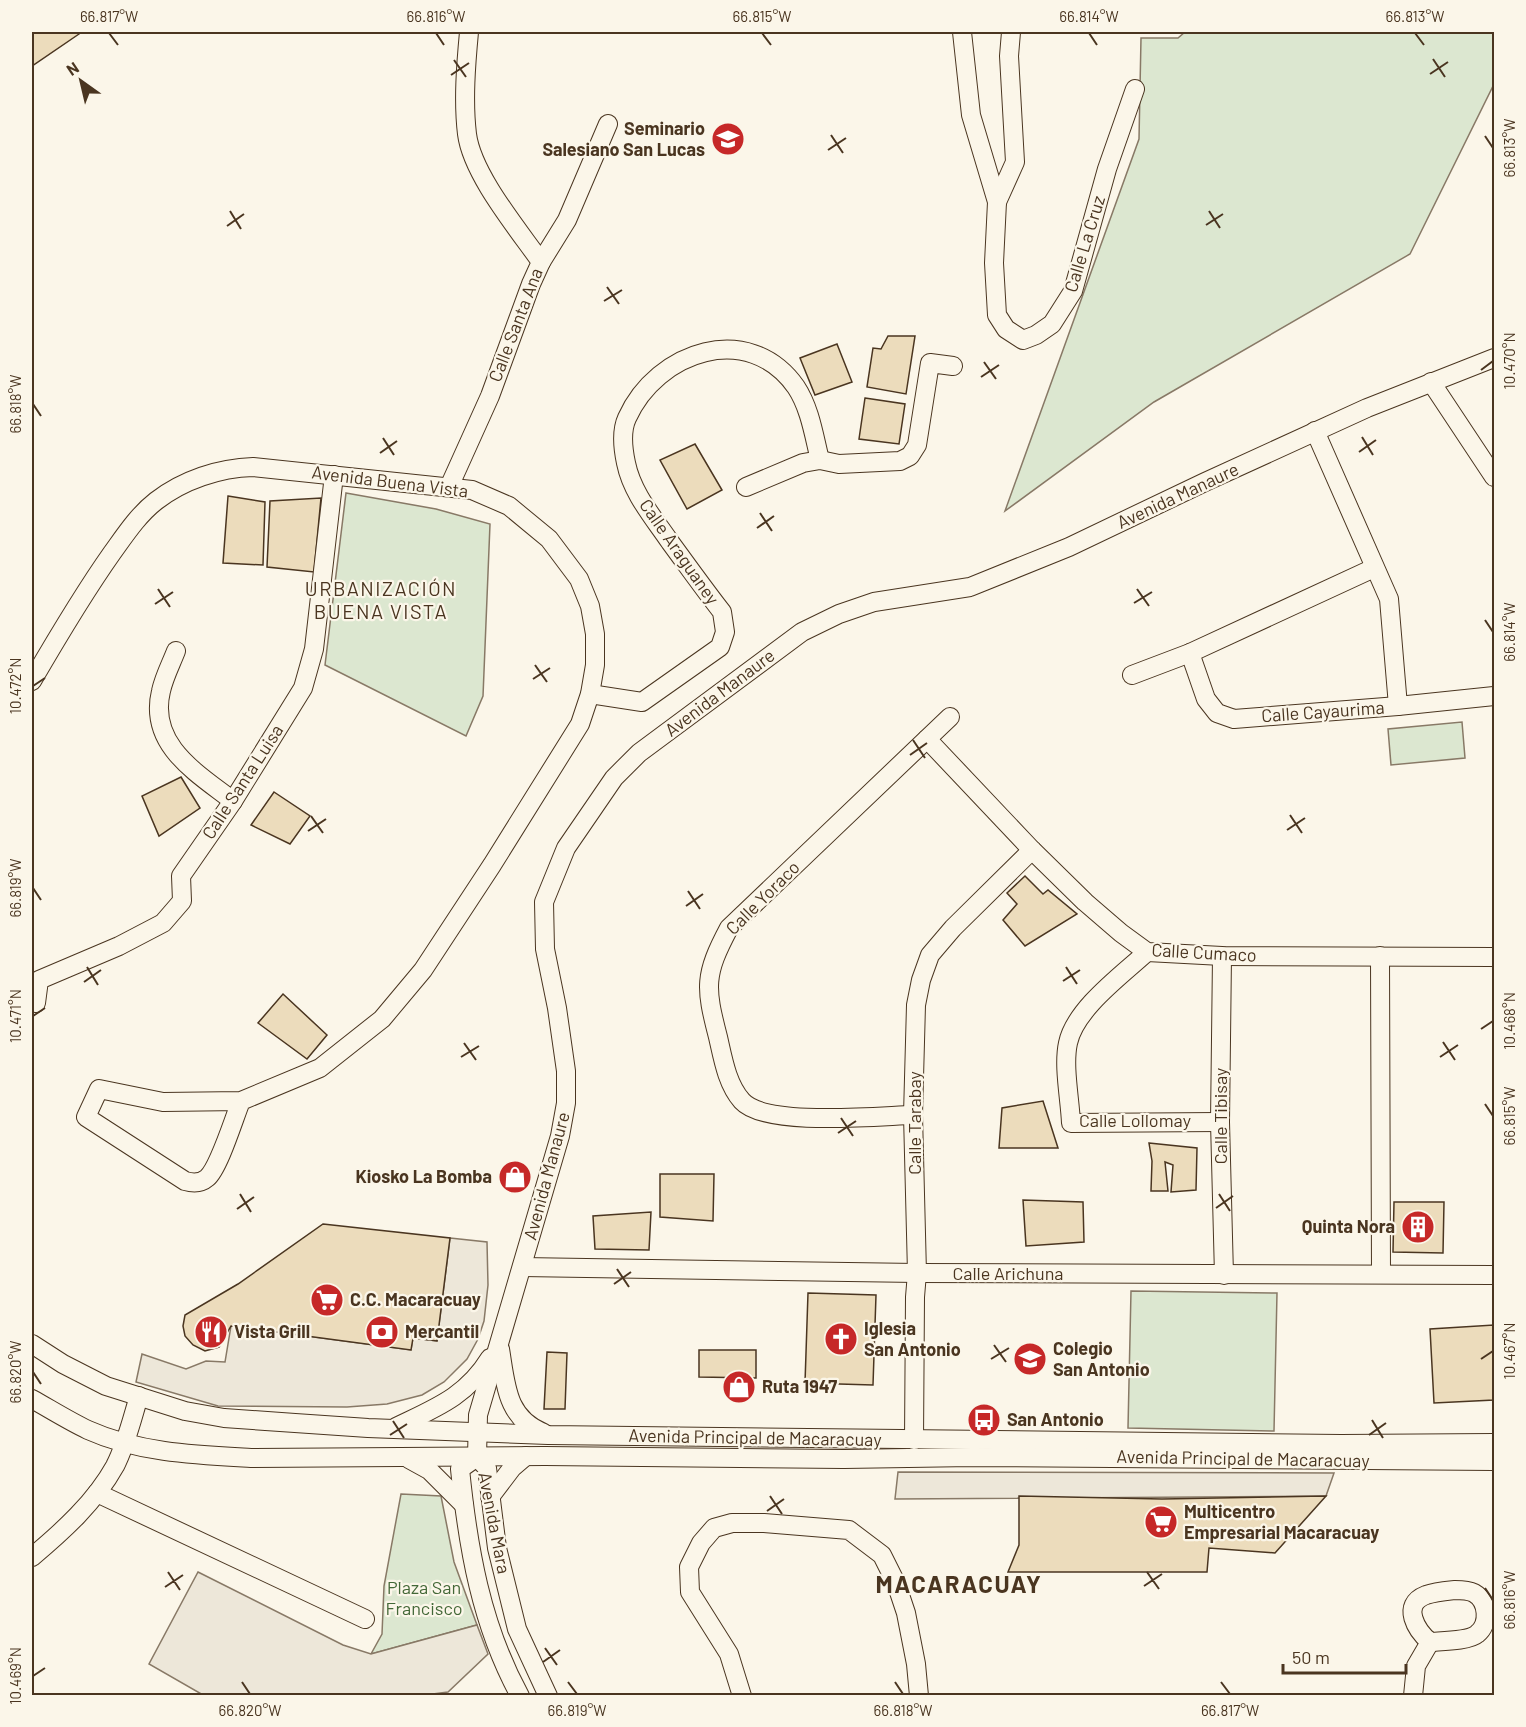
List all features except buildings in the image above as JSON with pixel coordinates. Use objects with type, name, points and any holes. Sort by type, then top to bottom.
[{"type":"street","name":"Calle Santa Ana","points":[[449,487],[490,396],[541,262],[484,177],[467,135],[466,81],[469,32]]},
{"type":"street","points":[[962,32],[971,115],[997,202]]},
{"type":"street","points":[[997,202],[1015,162],[1009,56],[1011,32]]},
{"type":"street","name":"Calle La Cruz","points":[[997,202],[994,263],[997,315],[1006,329],[1023,340],[1036,335],[1052,324],[1074,291],[1107,169],[1135,89]]},
{"type":"street","points":[[541,262],[567,219],[608,124]]},
{"type":"street","name":"Calle Araguaney","points":[[590,694],[642,702],[720,647],[725,632],[722,612],[648,511],[635,489],[626,465],[623,442],[626,419],[640,397],[658,376],[680,360],[708,351],[732,348],[755,354],[779,368],[796,387],[806,406],[820,460]]},
{"type":"street","name":"Avenida Manaure","points":[[477,1457],[478,1414],[561,1136],[566,1103],[563,1040],[545,949],[544,902],[566,848],[614,778],[639,753],[802,632],[839,614],[874,602],[970,587],[1069,547],[1315,431],[1494,358]]},
{"type":"street","points":[[746,487],[803,463],[820,460],[839,464],[900,461],[910,456],[917,445],[930,363],[953,366]]},
{"type":"street","points":[[1431,382],[1494,477]]},
{"type":"street","points":[[1315,431],[1389,599],[1398,706]]},
{"type":"street","name":"Avenida Buena Vista","points":[[32,681],[75,609],[130,528],[155,502],[177,487],[225,469],[240,467],[472,490],[509,506],[549,539],[579,579],[590,606],[595,634],[595,665],[590,694],[579,724],[492,865],[423,970],[382,1019],[321,1068],[241,1101],[163,1102],[99,1089],[86,1117],[185,1181],[195,1183],[206,1179],[214,1169],[241,1101]]},
{"type":"street","name":"Calle Santa Luisa","points":[[36,1003],[39,980],[119,946],[163,923],[182,901],[181,876],[233,801],[303,687],[314,649],[334,476]]},
{"type":"street","points":[[1132,675],[1190,653],[1374,568]]},
{"type":"street","points":[[177,651],[161,690],[159,709],[162,726],[178,757],[233,801]]},
{"type":"street","name":"Calle Cayaurima","points":[[1190,653],[1206,699],[1217,713],[1234,719],[1494,696]]},
{"type":"street","name":"Calle Yoraco","points":[[913,1115],[793,1117],[755,1110],[743,1103],[724,1065],[708,1000],[708,985],[710,969],[717,950],[729,928],[950,717]]},
{"type":"street","name":"Calle Cumaco","points":[[927,739],[1032,850],[1085,902],[1147,952],[1222,956],[1494,957]]},
{"type":"street","name":"Calle Tarabay","points":[[914,1440],[917,1273],[913,1115],[916,1005],[921,980],[930,956],[952,928],[1032,850]]},
{"type":"street","name":"Calle Lollomay","points":[[1147,952],[1097,998],[1072,1030],[1067,1044],[1071,1123],[1220,1122]]},
{"type":"street","name":"Calle Tibisay","points":[[1222,956],[1220,1122],[1224,1275]]},
{"type":"street","points":[[1380,956],[1381,1274]]},
{"type":"street","name":"Calle Arichuna","points":[[522,1267],[917,1273],[1494,1275]]},
{"type":"street","name":"Avenida Principal de Macaracuay","points":[[32,1344],[63,1364],[106,1386],[185,1411],[224,1418],[358,1428],[548,1435],[914,1440],[1494,1443]]},
{"type":"street","points":[[394,1428],[436,1408],[468,1386],[480,1374],[499,1344]]},
{"type":"street","points":[[499,1344],[510,1400],[516,1413],[530,1428],[548,1435]]},
{"type":"street","points":[[32,1557],[70,1523],[97,1493],[116,1464],[139,1396]]},
{"type":"street","name":"Avenida Principal de Macaracuay","points":[[32,1399],[90,1430],[124,1442],[159,1450],[251,1458],[526,1456],[844,1459],[983,1457],[1494,1461]]},
{"type":"street","points":[[490,1497],[512,1468],[526,1456]]},
{"type":"street","name":"Avenida Mara","points":[[520,1695],[506,1668],[488,1623],[470,1548],[460,1469],[477,1457],[487,1468],[497,1548],[517,1629],[548,1695]]},
{"type":"street","points":[[408,1458],[429,1470],[464,1505]]},
{"type":"street","points":[[97,1493],[365,1619]]},
{"type":"street","points":[[742,1695],[729,1654],[690,1592],[689,1567],[701,1543],[714,1528],[732,1523],[764,1523],[849,1530],[882,1555],[896,1583],[906,1613],[916,1664],[919,1695]]},
{"type":"street","points":[[1413,1695],[1416,1666],[1430,1642]]},
{"type":"green space","points":[[1185,32],[1494,32],[1494,84],[1410,254],[1154,402],[1005,511],[1139,139],[1141,38],[1178,38]]},
{"type":"green space","points":[[346,493],[436,509],[490,524],[483,696],[466,736],[325,665]]},
{"type":"green space","points":[[1462,722],[1465,758],[1391,765],[1388,729]]},
{"type":"green space","points":[[1131,1291],[1277,1293],[1274,1431],[1128,1428]]},
{"type":"green space","name":"Plaza San Francisco","points":[[401,1494],[441,1496],[454,1562],[477,1625],[371,1654],[382,1634],[384,1586]]},
{"type":"shaded area","points":[[450,1238],[487,1242],[488,1285],[484,1321],[478,1339],[467,1359],[444,1382],[422,1395],[387,1404],[347,1407],[218,1406],[136,1382],[142,1354],[186,1369],[206,1361],[225,1362],[231,1326],[411,1350],[413,1338],[437,1341]]},
{"type":"shaded area","points":[[898,1472],[1334,1473],[1326,1496],[895,1499]]},
{"type":"shaded area","points":[[198,1572],[343,1645],[371,1654],[477,1625],[488,1654],[448,1692],[425,1695],[203,1695],[149,1664]]},
{"type":"place","name":"Seminario Salesiano San Lucas","points":[[728,139]]},
{"type":"place","name":"Kiosko La Bomba","points":[[515,1177]]},
{"type":"place","name":"Quinta Nora","points":[[1418,1227]]},
{"type":"place","name":"C.C. Macaracuay","points":[[327,1300]]},
{"type":"place","name":"Vista Grill","points":[[211,1332]]},
{"type":"place","name":"Mercantil","points":[[382,1332]]},
{"type":"place","name":"Iglesia San Antonio","points":[[841,1339]]},
{"type":"place","name":"Colegio San Antonio","points":[[1030,1359]]},
{"type":"place","name":"Ruta 1947","points":[[739,1387]]},
{"type":"place","name":"San Antonio","points":[[984,1420]]},
{"type":"place","name":"Multicentro Empresarial Macaracuay","points":[[1161,1522]]},
{"type":"district","name":"URBANIZACIÓN BUENA VISTA","points":[[381,600]]},
{"type":"district","name":"MACARACUAY","points":[[959,1585]]}]
